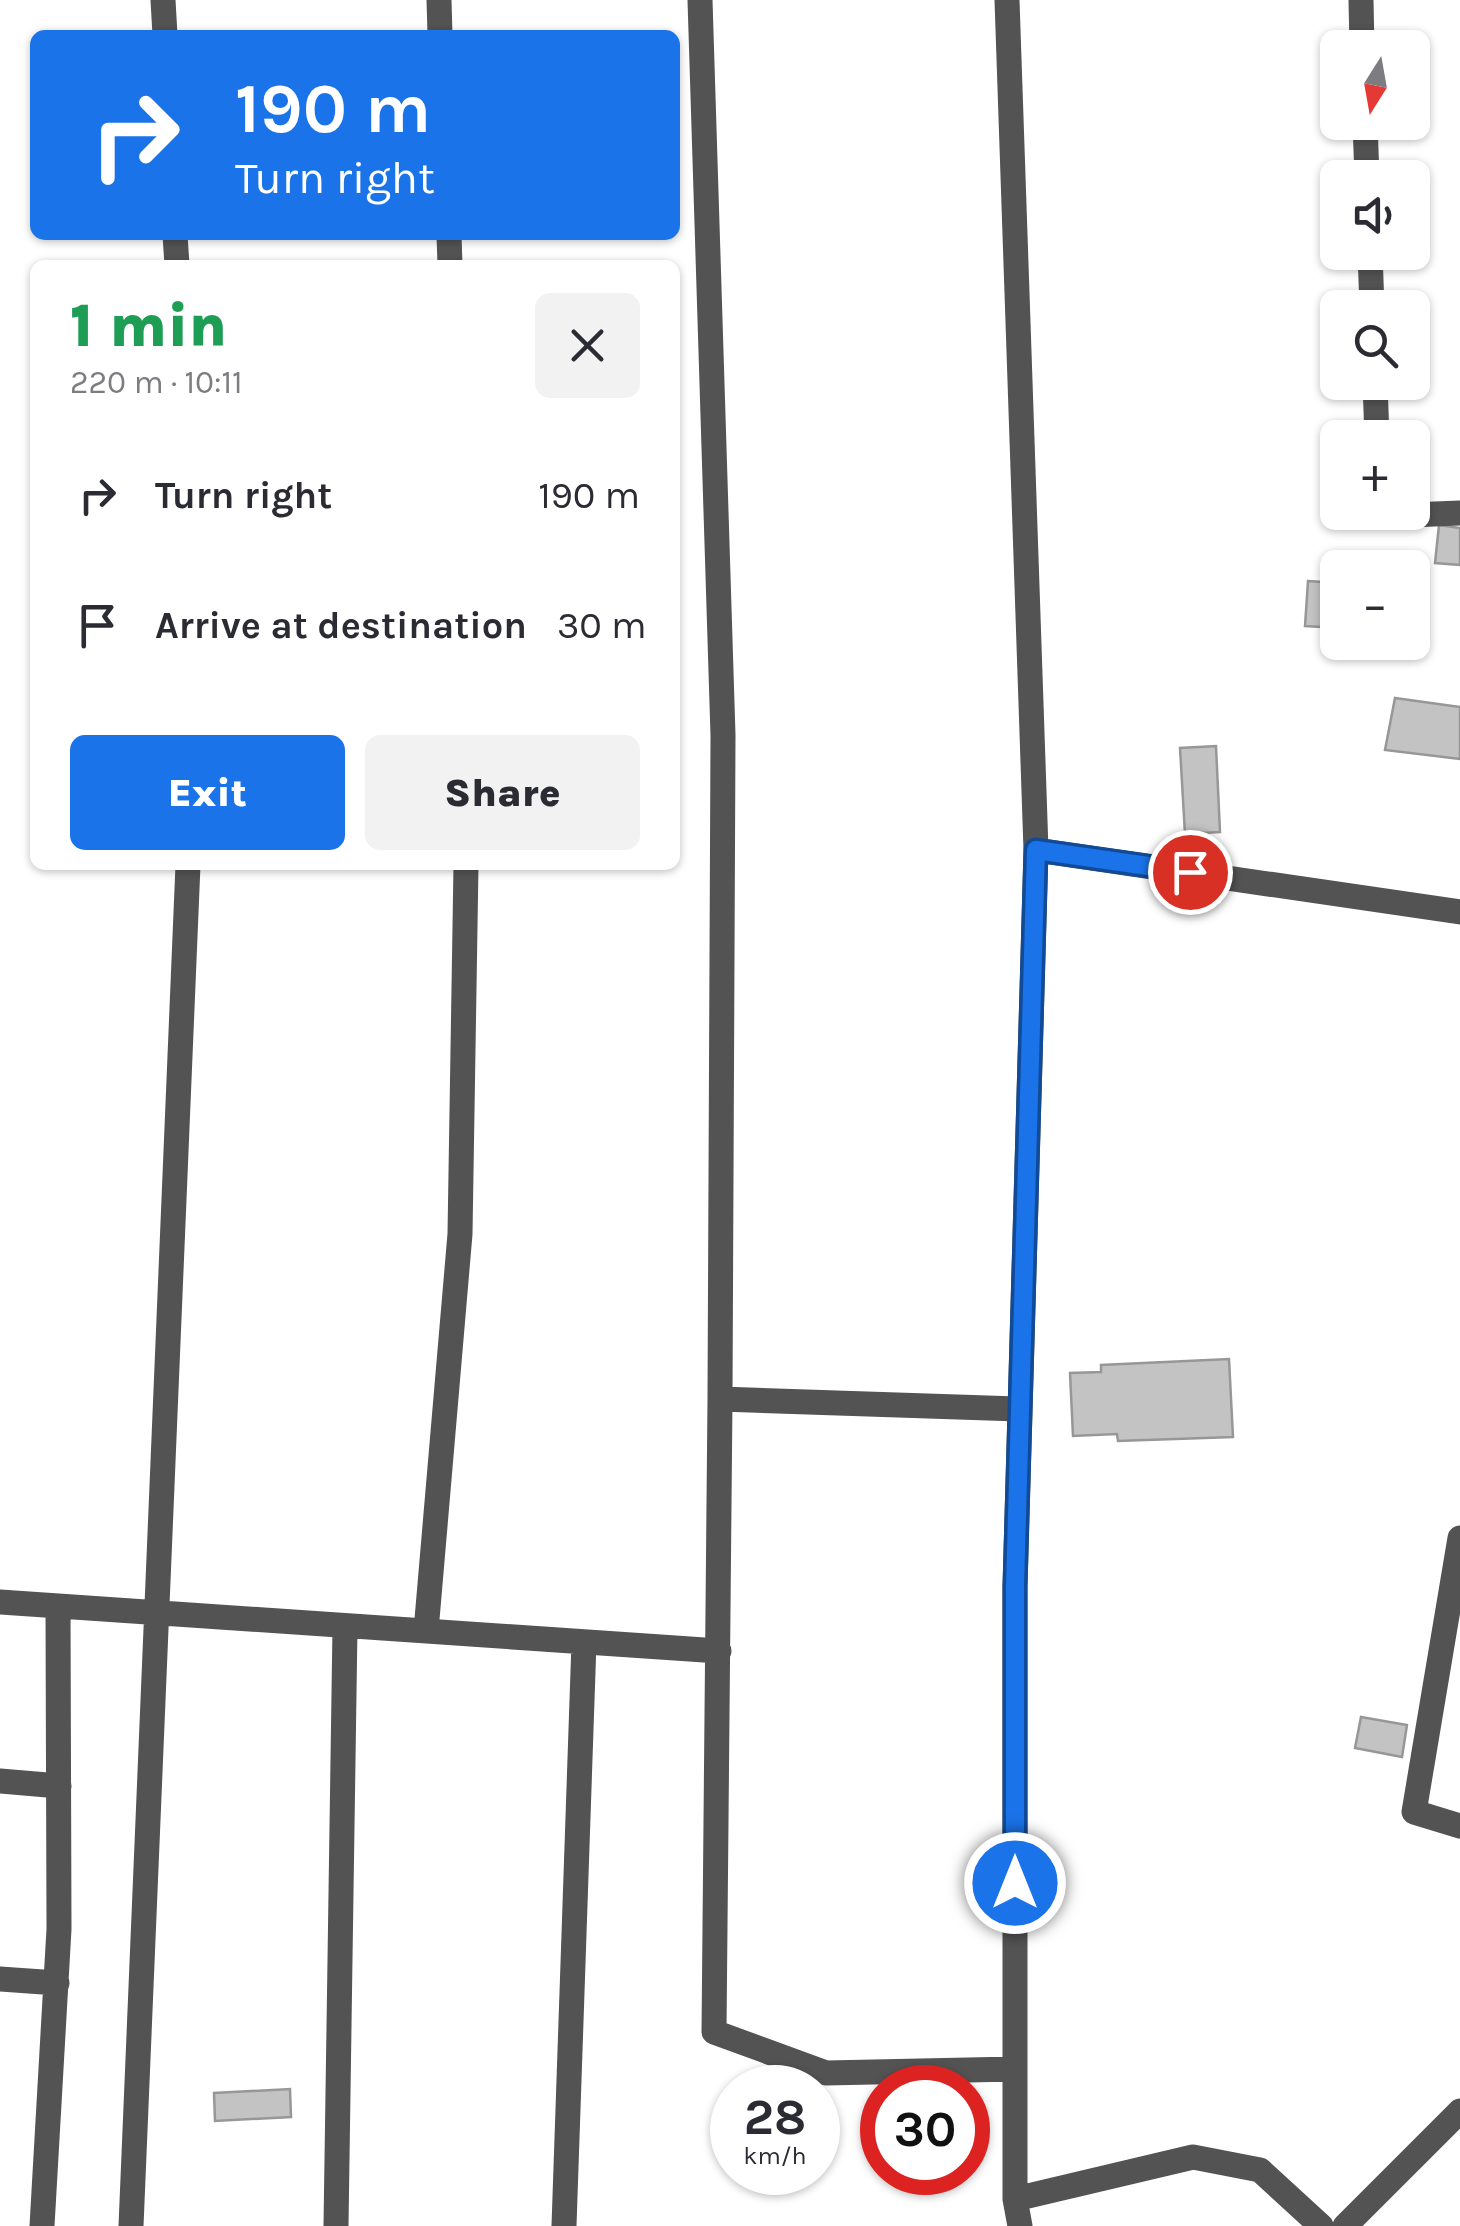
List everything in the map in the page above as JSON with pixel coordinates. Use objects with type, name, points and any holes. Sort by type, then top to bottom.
[{"type":"street","points":[[163,0],[165,30]]},
{"type":"street","points":[[439,0],[440,30]]},
{"type":"street","points":[[700,0],[722,735],[714,2032],[826,2073],[1015,2068]]},
{"type":"street","points":[[1006,0],[1036,850],[1015,1586],[1015,2199],[1020,2226]]},
{"type":"street","points":[[1360,0],[1361,30]]},
{"type":"street","points":[[1430,514],[1460,513]]},
{"type":"street","points":[[1036,850],[1460,912]]},
{"type":"street","points":[[131,2226],[188,870]]},
{"type":"street","points":[[426,1631],[460,1234],[466,870]]},
{"type":"street","points":[[720,1399],[1020,1409]]},
{"type":"street","points":[[1460,1538],[1414,1812],[1460,1826]]},
{"type":"street","points":[[0,1602],[154,1616],[719,1651]]},
{"type":"street","points":[[42,2226],[56,1984],[58,1606]]},
{"type":"street","points":[[336,2226],[346,1627]]},
{"type":"street","points":[[564,2226],[584,1642]]},
{"type":"street","points":[[0,1782],[59,1786]]},
{"type":"street","points":[[0,1979],[56,1984]]},
{"type":"street","points":[[1345,2226],[1460,2111]]},
{"type":"street","points":[[1015,2199],[1193,2156],[1260,2170],[1321,2226]]},
{"type":"building","points":[[1439,525],[1460,528],[1460,565],[1435,563]]},
{"type":"building","points":[[1308,581],[1320,582],[1320,627],[1305,626]]},
{"type":"building","points":[[1395,698],[1460,707],[1460,759],[1385,750]]},
{"type":"building","points":[[1216,746],[1220,832],[1185,834],[1180,748]]},
{"type":"building","points":[[1229,1359],[1233,1437],[1118,1441],[1117,1434],[1073,1436],[1070,1373],[1101,1372],[1101,1365]]},
{"type":"building","points":[[1361,1717],[1407,1725],[1402,1757],[1355,1748]]},
{"type":"building","points":[[290,2089],[291,2117],[215,2121],[214,2093]]},
{"type":"route","points":[[1015,1883],[1015,1586],[1036,850],[1190,872]]}]
